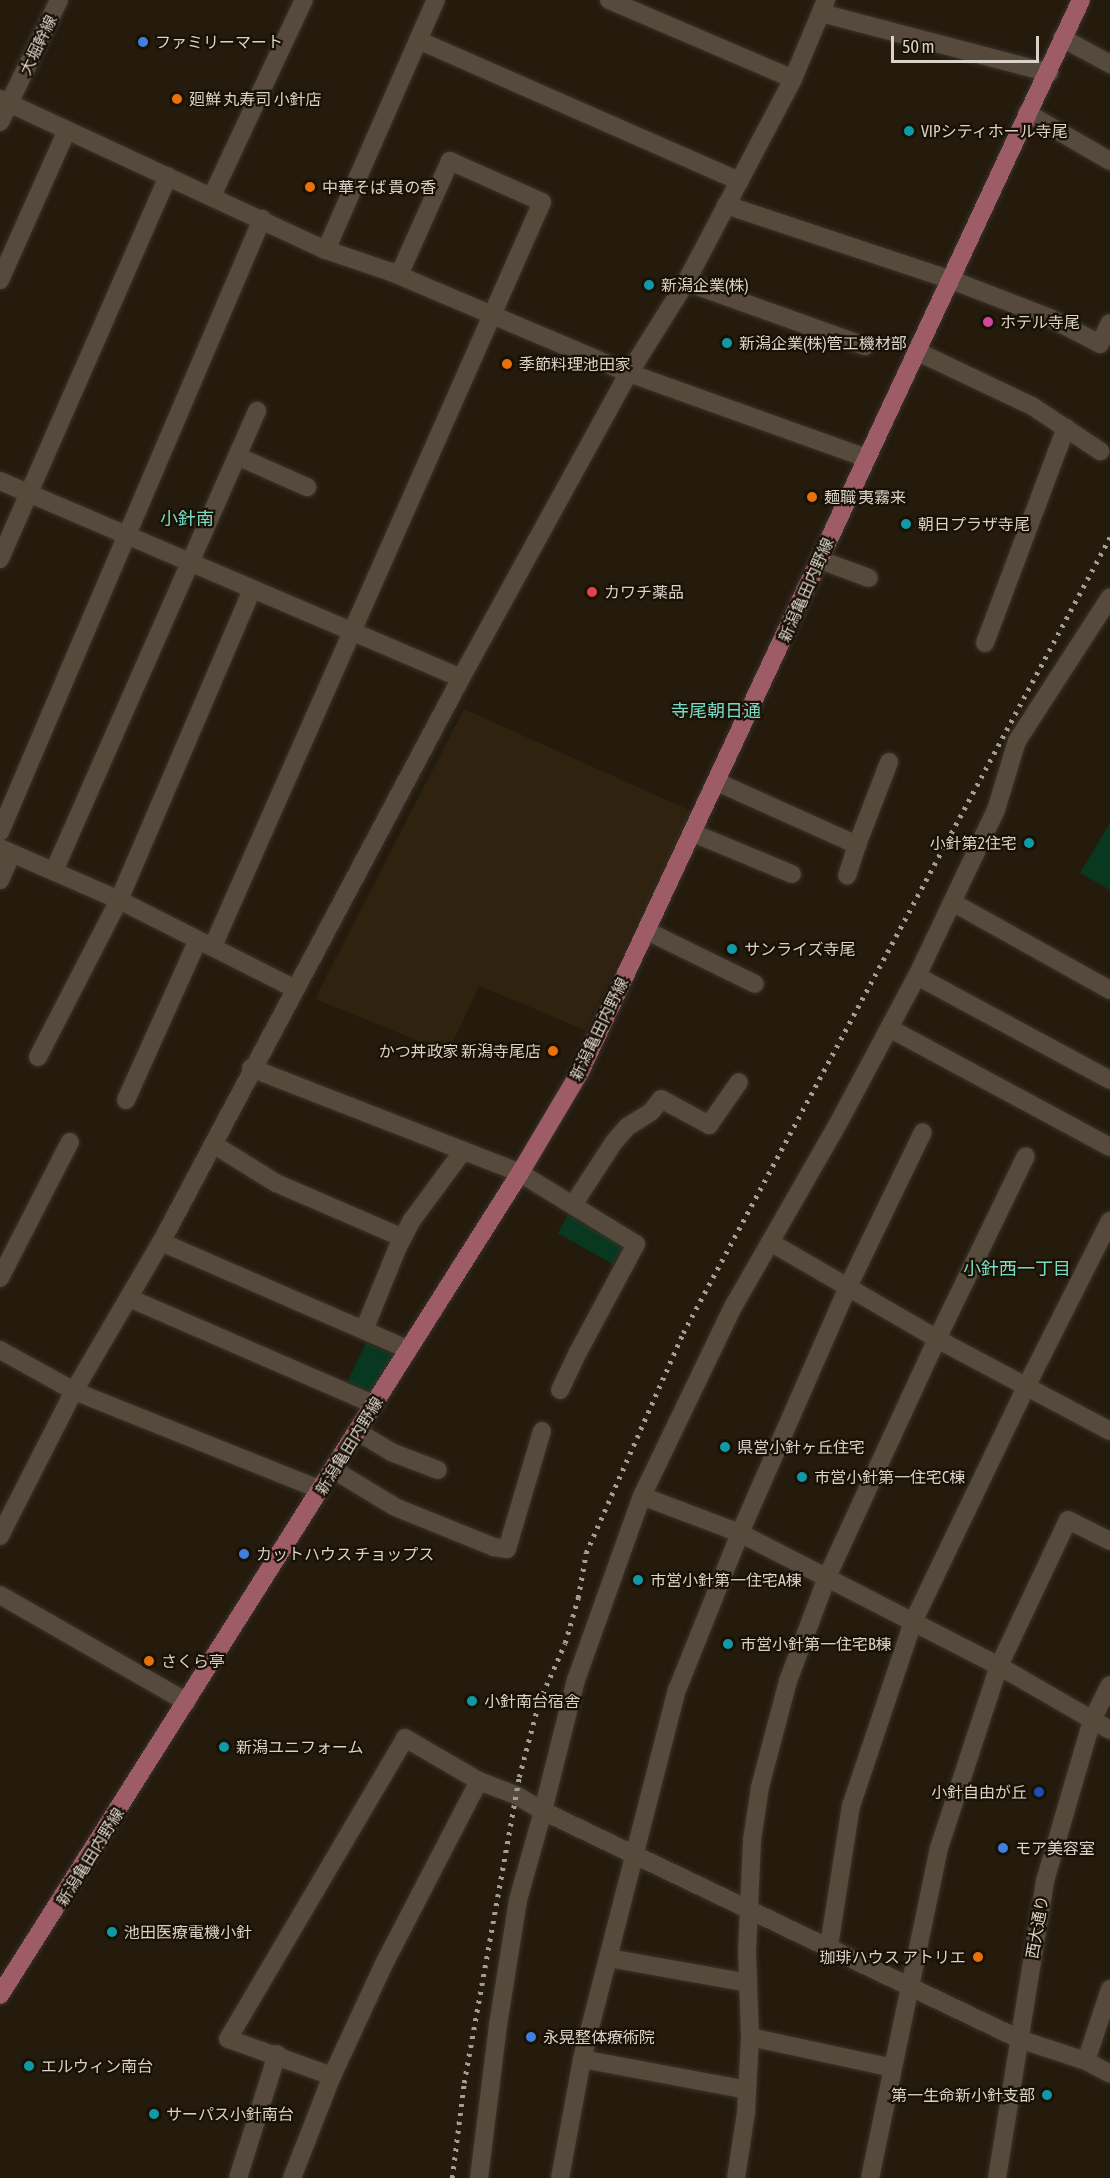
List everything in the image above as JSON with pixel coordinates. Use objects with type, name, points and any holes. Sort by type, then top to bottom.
[{"type":"main road","name":"新潟亀田内野線","points":[[2,1988],[410,1350],[580,1072],[1027,113],[1048,73],[1062,38],[1082,0]]},
{"type":"street","name":"大堀幹線","points":[[0,122],[5,101],[59,0]]},
{"type":"street","points":[[212,196],[304,0]]},
{"type":"street","points":[[326,250],[435,0]]},
{"type":"street","points":[[609,0],[793,79]]},
{"type":"street","points":[[0,1536],[74,1391],[161,1242],[251,1068],[461,678],[629,373],[686,282],[793,79],[823,7],[1048,73]]},
{"type":"street","points":[[1062,38],[1110,64]]},
{"type":"street","points":[[418,40],[739,180]]},
{"type":"street","points":[[5,101],[326,250],[399,275],[629,373],[866,458]]},
{"type":"street","points":[[1027,113],[1110,161]]},
{"type":"street","points":[[0,279],[67,130]]},
{"type":"street","points":[[126,1100],[206,943],[353,632],[542,202],[450,161],[399,275]]},
{"type":"street","points":[[0,559],[168,176]]},
{"type":"street","points":[[726,205],[950,279],[1050,318],[1100,344],[1110,323]]},
{"type":"street","points":[[0,832],[128,538],[262,219]]},
{"type":"street","points":[[686,282],[866,346]]},
{"type":"street","points":[[916,351],[1032,406],[1100,451]]},
{"type":"street","points":[[54,871],[257,411]]},
{"type":"street","points":[[985,643],[1065,428]]},
{"type":"street","points":[[237,456],[307,487]]},
{"type":"street","points":[[0,482],[461,678]]},
{"type":"street","points":[[820,560],[868,578]]},
{"type":"street","points":[[38,1057],[119,900],[252,590]]},
{"type":"street","points":[[479,2178],[498,2025],[518,1900],[576,1680],[642,1496],[733,1307],[917,975],[996,810],[1017,741],[1110,597]]},
{"type":"street","points":[[847,875],[889,762]]},
{"type":"street","points":[[717,782],[857,845]]},
{"type":"street","points":[[693,832],[792,874]]},
{"type":"street","points":[[0,880],[6,852],[119,900],[295,989]]},
{"type":"street","points":[[952,903],[1110,990]]},
{"type":"street","points":[[647,931],[755,984]]},
{"type":"street","points":[[917,975],[1110,1080]]},
{"type":"street","points":[[889,1028],[1110,1147]]},
{"type":"street","points":[[251,1068],[520,1173],[636,1244],[560,1390]]},
{"type":"street","points":[[573,1205],[614,1142],[627,1127],[651,1112],[661,1100],[716,1129],[740,1082]]},
{"type":"street","points":[[560,2178],[582,2059],[677,1690],[740,1533],[848,1289],[923,1132]]},
{"type":"street","points":[[0,1278],[70,1142]]},
{"type":"street","points":[[213,1143],[276,1183],[403,1238]]},
{"type":"street","points":[[364,1330],[412,1220],[463,1151]]},
{"type":"street","points":[[736,2178],[747,2090],[750,2037],[748,1908],[752,1840],[760,1786],[788,1681],[826,1577],[937,1339],[1026,1156]]},
{"type":"street","points":[[829,1946],[850,1806],[914,1622],[1027,1385],[1110,1221]]},
{"type":"street","points":[[161,1242],[410,1350]]},
{"type":"street","points":[[770,1242],[937,1339],[1110,1431]]},
{"type":"street","points":[[129,1298],[375,1405]]},
{"type":"street","points":[[0,1350],[74,1391],[321,1490]]},
{"type":"street","points":[[334,1470],[395,1507],[494,1547],[507,1549],[542,1431]]},
{"type":"street","points":[[358,1432],[391,1452],[438,1470]]},
{"type":"street","points":[[642,1496],[740,1533],[999,1666],[1110,1730]]},
{"type":"street","points":[[870,2178],[939,1848],[999,1666],[1068,1520],[1110,1541]]},
{"type":"street","points":[[0,1595],[187,1702]]},
{"type":"street","name":"西大通り","points":[[997,2178],[1045,1881],[1092,1720],[1110,1685]]},
{"type":"street","points":[[332,2076],[277,2054],[228,2039],[405,1738],[479,1780],[516,1795],[543,1811],[1019,2038],[1086,2061],[1110,2074]]},
{"type":"street","points":[[292,2178],[332,2076],[384,1964],[479,1780]]},
{"type":"street","points":[[608,1958],[748,1983]]},
{"type":"street","points":[[1086,2061],[1110,1989]]},
{"type":"street","points":[[750,2037],[893,2068]]},
{"type":"street","points":[[238,2178],[277,2054]]},
{"type":"street","points":[[582,2059],[747,2090]]},
{"type":"shaded area","points":[[464,709],[691,811],[585,1030],[479,986],[448,1053],[315,999]]},
{"type":"green space","points":[[1110,823],[1110,890],[1080,873]]},
{"type":"green space","points":[[568,1215],[623,1246],[613,1264],[558,1233]]},
{"type":"green space","points":[[366,1343],[394,1355],[370,1392],[347,1382]]},
{"type":"railway","points":[[452,2178],[464,2083],[519,1777],[539,1702],[565,1643],[578,1598],[586,1553],[683,1333],[1110,537]]},
{"type":"place","name":"ファミリーマート","points":[[143,42]]},
{"type":"place","name":"廻鮮 丸寿司 小針店","points":[[177,99]]},
{"type":"place","name":"VIPシティホール寺尾","points":[[909,131]]},
{"type":"place","name":"中華そば 貴の香","points":[[310,187]]},
{"type":"place","name":"新潟企業(株)","points":[[649,285]]},
{"type":"place","name":"ホテル寺尾","points":[[988,322]]},
{"type":"place","name":"新潟企業(株)管工機材部","points":[[727,343]]},
{"type":"place","name":"季節料理池田家","points":[[507,364]]},
{"type":"place","name":"麺職 夷霧来","points":[[812,497]]},
{"type":"place","name":"朝日プラザ寺尾","points":[[906,524]]},
{"type":"place","name":"カワチ薬品","points":[[592,592]]},
{"type":"place","name":"小針第2住宅","points":[[1029,843]]},
{"type":"place","name":"サンライズ寺尾","points":[[732,949]]},
{"type":"place","name":"かつ丼政家 新潟寺尾店","points":[[553,1051]]},
{"type":"place","name":"県営小針ヶ丘住宅","points":[[725,1447]]},
{"type":"place","name":"市営小針第一住宅C棟","points":[[802,1477]]},
{"type":"place","name":"カットハウス チョップス","points":[[244,1554]]},
{"type":"place","name":"市営小針第一住宅A棟","points":[[638,1580]]},
{"type":"place","name":"市営小針第一住宅B棟","points":[[728,1644]]},
{"type":"place","name":"さくら亭","points":[[149,1661]]},
{"type":"place","name":"小針南台宿舎","points":[[472,1701]]},
{"type":"place","name":"新潟ユニフォーム","points":[[224,1747]]},
{"type":"place","name":"小針自由が丘","points":[[1039,1792]]},
{"type":"place","name":"モア美容室","points":[[1003,1848]]},
{"type":"place","name":"池田医療電機小針","points":[[112,1932]]},
{"type":"place","name":"珈琲ハウス アトリエ","points":[[978,1957]]},
{"type":"place","name":"永晃整体療術院","points":[[531,2037]]},
{"type":"place","name":"エルウィン南台","points":[[29,2066]]},
{"type":"place","name":"第一生命新小針支部","points":[[1047,2095]]},
{"type":"place","name":"サーパス小針南台","points":[[154,2114]]},
{"type":"district","name":"小針南","points":[[187,519]]},
{"type":"district","name":"寺尾朝日通","points":[[716,711]]},
{"type":"district","name":"小針西一丁目","points":[[1017,1269]]}]
